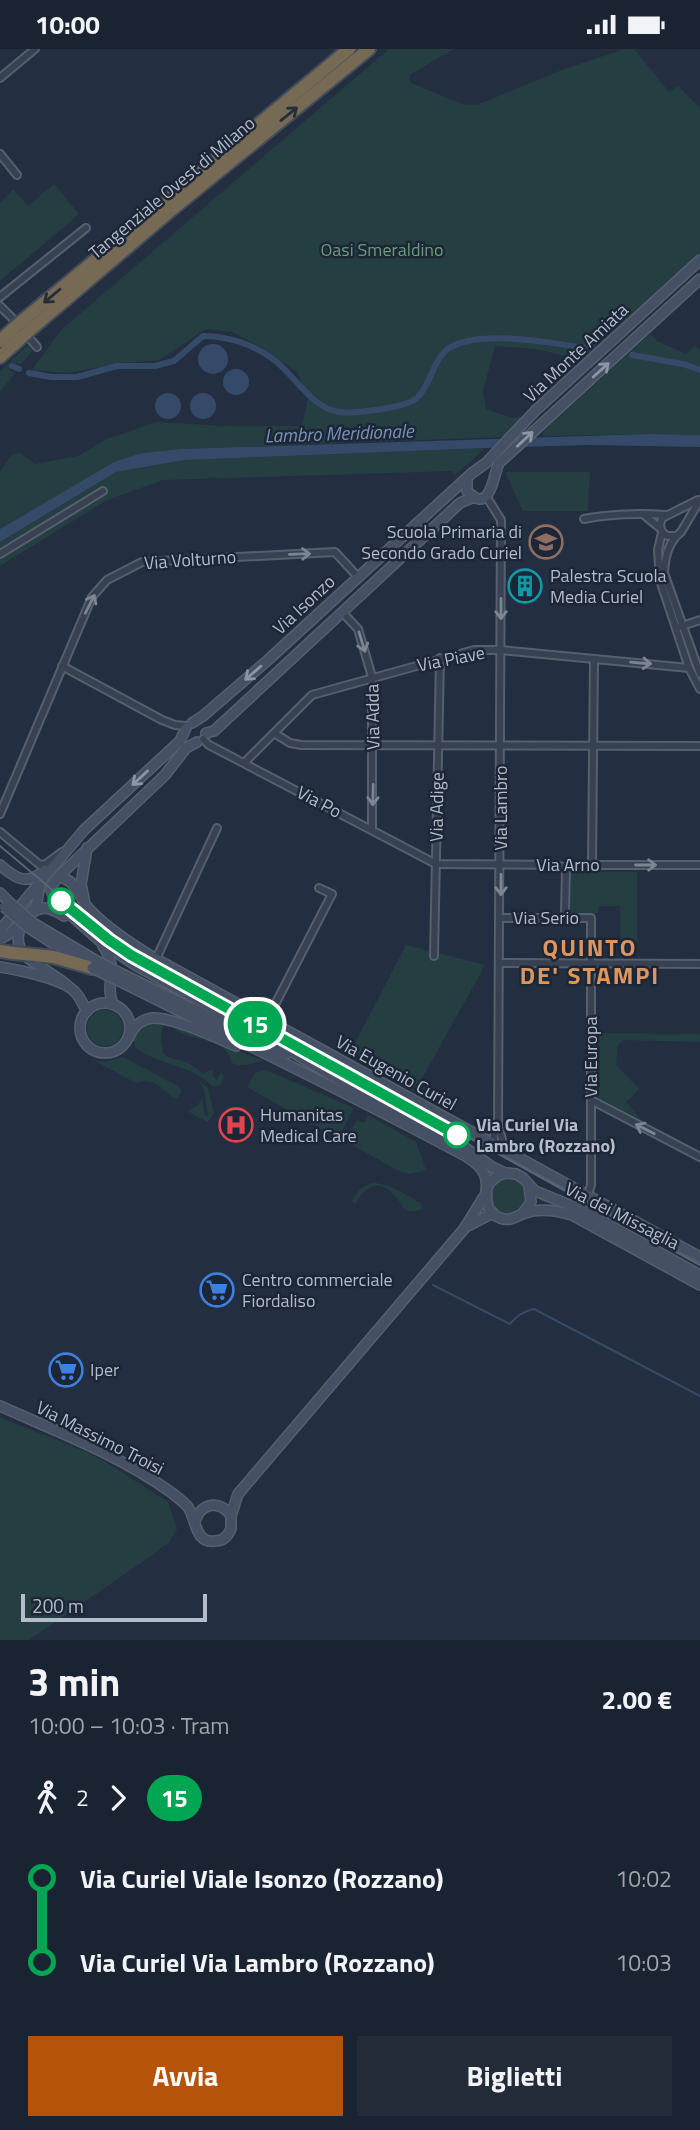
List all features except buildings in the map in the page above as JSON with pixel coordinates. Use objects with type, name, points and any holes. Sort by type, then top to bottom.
[{"type":"highway","name":"Tangenziale Ovest di Milano","points":[[0,358],[22,329],[349,49]]},
{"type":"highway","name":"Tangenziale Ovest di Milano","points":[[0,341],[22,329],[369,49]]},
{"type":"highway","points":[[7,952],[93,964]]},
{"type":"main road","name":"Via Monte Amiata","points":[[475,471],[486,463],[536,410],[700,260]]},
{"type":"main road","name":"Via Monte Amiata","points":[[493,481],[499,463],[700,279]]},
{"type":"main road","points":[[475,471],[488,474],[493,481],[492,490],[486,496],[474,497],[466,487],[467,479],[475,471]]},
{"type":"main road","name":"Via Isonzo","points":[[0,930],[84,830],[180,741],[189,726],[268,660],[467,479]]},
{"type":"main road","name":"Via Isonzo","points":[[84,928],[55,902],[51,894],[52,885],[58,877],[165,775],[189,745],[214,731],[460,503],[474,497]]},
{"type":"main road","points":[[202,724],[202,738],[189,740],[186,734],[189,726],[202,724]]},
{"type":"main road","name":"Via Isonzo","points":[[77,857],[84,830]]},
{"type":"main road","points":[[0,865],[16,877],[28,880],[35,878],[74,842]]},
{"type":"main road","points":[[85,904],[81,884],[87,848]]},
{"type":"main road","points":[[58,877],[67,878],[74,883],[77,857]]},
{"type":"main road","points":[[0,939],[29,921],[39,899],[40,883]]},
{"type":"main road","name":"Via Eugenio Curiel","points":[[74,883],[91,911],[156,959],[700,1257]]},
{"type":"main road","name":"Via Eugenio Curiel","points":[[0,893],[4,904],[93,964],[348,1085],[464,1147],[505,1173]]},
{"type":"main road","points":[[87,1011],[75,991],[25,955],[19,944],[20,929],[41,909],[48,908],[84,928],[135,965],[348,1085]]},
{"type":"main road","points":[[100,941],[109,953],[113,973],[110,995],[113,1004],[126,1014],[131,1029],[129,1037]]},
{"type":"main road","points":[[0,967],[28,972],[69,986]]},
{"type":"main road","name":"Via Eugenio Curiel","points":[[118,976],[469,1157],[485,1176],[486,1193]]},
{"type":"main road","points":[[113,1004],[99,1004],[87,1011],[83,1017],[80,1031],[82,1037],[96,1052],[109,1053],[121,1048],[132,1029],[140,1022],[153,1018],[164,1019],[228,1042],[280,1066]]},
{"type":"main road","points":[[220,1506],[238,1494],[464,1229],[492,1180],[505,1173]]},
{"type":"main road","name":"Via dei Missaglia","points":[[505,1173],[519,1175],[543,1195],[582,1210],[700,1275]]},
{"type":"main road","points":[[523,1213],[531,1202],[529,1186]]},
{"type":"main road","points":[[464,1229],[493,1213],[488,1206],[486,1193]]},
{"type":"main road","name":"Via dei Missaglia","points":[[493,1213],[507,1219],[516,1218],[523,1213],[550,1211],[572,1215],[700,1285]]},
{"type":"main road","name":"Via Massimo Troisi","points":[[0,1406],[120,1461],[147,1476],[183,1502],[203,1508]]},
{"type":"main road","points":[[231,1516],[220,1506],[212,1504],[203,1508],[195,1521],[198,1534],[203,1539],[216,1541],[228,1535],[238,1494]]},
{"type":"main road","name":"Via Massimo Troisi","points":[[183,1502],[195,1521]]},
{"type":"street","points":[[0,78],[35,49]]},
{"type":"street","points":[[0,154],[17,175]]},
{"type":"street","points":[[0,297],[86,228]]},
{"type":"street","points":[[0,308],[37,347]]},
{"type":"street","points":[[0,554],[103,491]]},
{"type":"street","name":"Via Lambro","points":[[486,496],[501,520],[498,1125]]},
{"type":"street","points":[[584,519],[600,516],[665,515],[700,500]]},
{"type":"street","points":[[700,500],[665,558],[664,573],[689,668],[700,689]]},
{"type":"street","points":[[674,513],[681,518],[683,527]]},
{"type":"street","points":[[644,515],[667,535],[676,536]]},
{"type":"street","points":[[665,515],[660,521],[658,544],[660,580],[700,674]]},
{"type":"street","name":"Via Volturno","points":[[0,814],[92,597],[107,580],[142,562],[335,552],[358,577]]},
{"type":"street","name":"Via Adda","points":[[342,612],[358,629],[373,677],[372,830]]},
{"type":"street","points":[[679,627],[700,620]]},
{"type":"street","name":"Via Piave","points":[[244,762],[312,695],[474,650],[501,650],[689,668]]},
{"type":"street","name":"Via Adige","points":[[434,956],[440,658]]},
{"type":"street","points":[[592,865],[594,659]]},
{"type":"street","points":[[62,666],[162,720],[189,726]]},
{"type":"street","points":[[274,733],[290,743],[301,745],[700,745]]},
{"type":"street","name":"Via Po","points":[[202,738],[436,864]]},
{"type":"street","points":[[156,959],[216,828]]},
{"type":"street","points":[[0,832],[40,865],[46,864],[74,842]]},
{"type":"street","name":"Via Arno","points":[[436,864],[556,865],[566,868],[592,865],[700,865]]},
{"type":"street","points":[[566,868],[565,913],[568,918]]},
{"type":"street","points":[[267,1020],[332,894],[319,888]]},
{"type":"street","name":"Via Serio","points":[[501,918],[591,918]]},
{"type":"street","name":"Via Europa","points":[[588,1195],[591,1185],[591,918]]},
{"type":"street","points":[[500,963],[700,964]]},
{"type":"street","points":[[591,1100],[700,1157]]},
{"type":"street","points":[[483,1138],[498,1125]]},
{"type":"street","points":[[494,1145],[494,1134],[498,1125]]},
{"type":"street","points":[[498,1125],[506,1151]]},
{"type":"green space","name":"Oasi Smeraldino","points":[[389,49],[454,49],[411,74],[409,80],[462,104],[477,105],[559,71],[624,49],[634,49],[669,92],[678,86],[700,108],[700,253],[584,360],[535,349],[495,346],[483,391],[486,409],[512,418],[523,417],[504,437],[180,449],[142,453],[0,529],[0,471],[13,454],[20,453],[35,464],[78,456],[107,439],[156,422],[302,426],[308,399],[298,373],[263,348],[232,332],[206,329],[159,360],[121,363],[68,373],[32,370],[61,330]]},
{"type":"green space","points":[[54,184],[79,214],[0,281],[0,204],[13,189],[28,206]]},
{"type":"green space","points":[[650,334],[657,341],[686,354],[695,346],[700,350],[700,435],[544,436],[543,432]]},
{"type":"green space","points":[[28,345],[32,351],[21,364],[16,363],[9,370],[15,373],[0,392],[0,371]]},
{"type":"green space","points":[[485,448],[454,476],[452,471],[163,480],[107,500],[0,566],[0,542],[116,472],[184,460]]},
{"type":"green space","points":[[505,472],[590,472],[588,511],[523,511]]},
{"type":"green space","points":[[571,872],[637,872],[637,941],[621,940],[620,906],[599,906],[598,913],[570,913]]},
{"type":"green space","points":[[406,945],[485,965],[416,1089],[351,1051]]},
{"type":"green space","points":[[105,1010],[118,1015],[123,1028],[118,1041],[105,1046],[92,1041],[87,1028],[92,1015]]},
{"type":"green space","points":[[154,1021],[163,1024],[163,1053],[188,1063],[203,1073],[214,1069],[212,1075],[217,1080],[221,1072],[224,1077],[221,1084],[214,1087],[196,1074],[154,1058],[135,1047],[135,1033],[145,1024]]},
{"type":"green space","points":[[172,1025],[262,1061],[243,1065],[232,1063],[228,1053],[221,1047],[177,1031]]},
{"type":"green space","points":[[598,1033],[700,1034],[700,1042],[623,1040],[618,1045],[616,1065],[639,1089],[626,1102],[639,1119],[598,1097]]},
{"type":"green space","points":[[123,1057],[178,1086],[182,1091],[177,1098],[173,1098],[157,1085],[147,1081],[136,1083],[95,1061],[106,1062]]},
{"type":"green space","points":[[266,1070],[354,1108],[338,1138],[247,1087],[255,1073]]},
{"type":"green space","points":[[199,1081],[208,1088],[214,1113],[208,1122],[187,1111],[197,1106],[202,1099],[205,1116],[208,1115],[204,1090]]},
{"type":"green space","points":[[368,1115],[416,1142],[426,1170],[410,1174],[401,1172],[345,1141],[357,1120],[364,1123]]},
{"type":"green space","points":[[508,1179],[521,1184],[526,1197],[521,1210],[508,1215],[495,1210],[490,1197],[495,1184]]},
{"type":"green space","points":[[372,1183],[397,1190],[421,1203],[422,1209],[406,1211],[390,1191],[379,1186],[368,1189],[355,1204],[351,1202],[360,1190]]},
{"type":"green space","points":[[0,1417],[88,1453],[126,1475],[168,1502],[177,1529],[169,1542],[148,1558],[29,1640],[0,1640]]},
{"type":"water","points":[[213,344],[224,348],[228,359],[224,370],[213,374],[202,370],[198,359],[202,348]]},
{"type":"water","points":[[236,369],[245,373],[249,382],[245,391],[236,395],[227,391],[223,382],[227,373]]},
{"type":"water","points":[[168,393],[177,397],[181,406],[177,415],[168,419],[159,415],[155,406],[159,397]]},
{"type":"water","points":[[203,393],[212,397],[216,406],[212,415],[203,419],[194,415],[190,406],[194,397]]},
{"type":"water","points":[[649,434],[700,435],[700,447],[589,445],[184,460],[116,472],[0,542],[0,529],[114,462],[142,453],[180,449]]},
{"type":"waterway","name":"Lambro Meridionale","points":[[29,373],[51,377],[77,377],[117,366],[155,366],[174,361],[203,336],[212,336],[230,339],[257,349],[281,365],[311,397],[329,409],[356,412],[411,402],[422,392],[446,350],[467,341],[519,339],[586,348]]},
{"type":"waterway","points":[[632,355],[683,364],[700,370]]},
{"type":"waterway","points":[[12,366],[19,369]]},
{"type":"waterway","points":[[433,1285],[510,1324],[520,1314],[534,1309],[700,1396]]},
{"type":"tram line","points":[[0,846],[105,934],[133,953],[700,1265]]},
{"type":"tram line","name":"15","points":[[61,901],[131,955],[457,1135]]},
{"type":"place","name":"Scuola Primaria di Secondo Grado Curiel","points":[[546,542]]},
{"type":"place","name":"Palestra Scuola Media Curiel","points":[[525,586]]},
{"type":"place","name":"Humanitas Medical Care","points":[[236,1125]]},
{"type":"place","name":"Via Curiel Via Lambro (Rozzano)","points":[[457,1135]]},
{"type":"place","name":"Centro commerciale Fiordaliso","points":[[217,1290]]},
{"type":"place","name":"Iper","points":[[66,1370]]},
{"type":"district","name":"QUINTO DE' STAMPI","points":[[590,962]]}]
